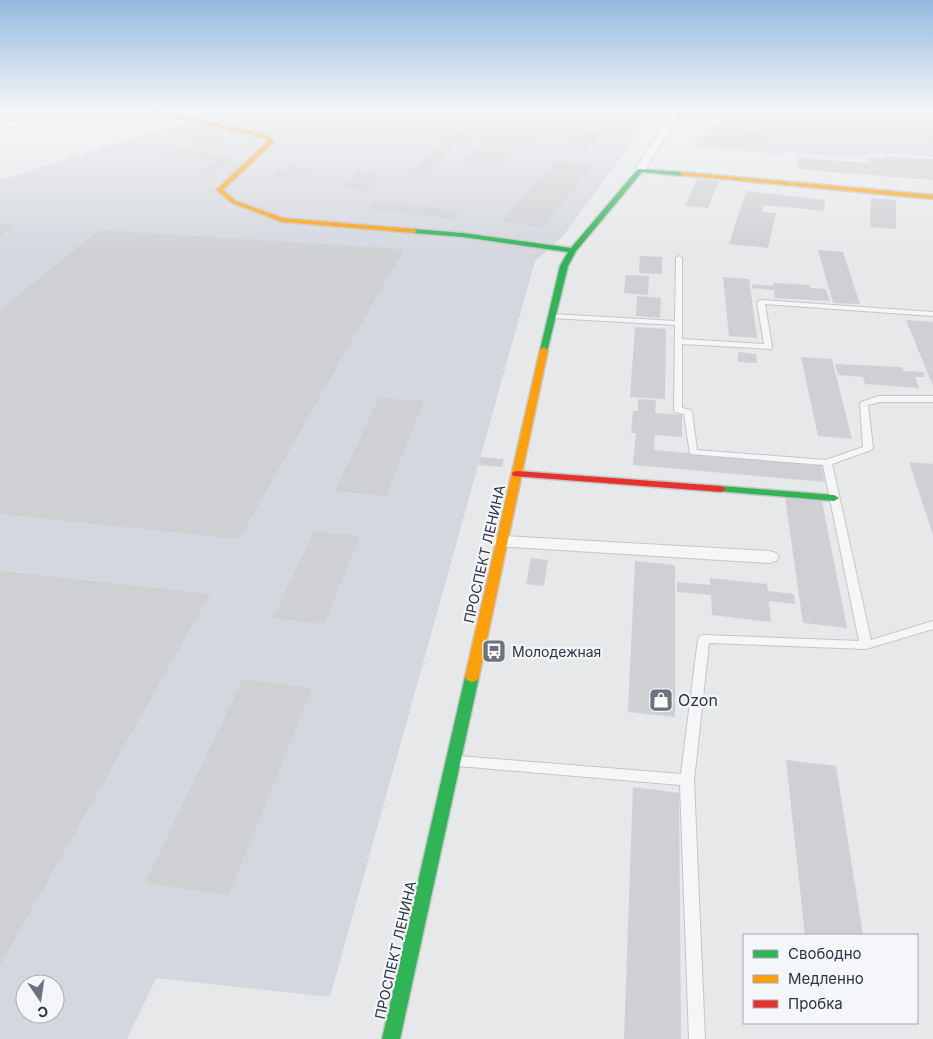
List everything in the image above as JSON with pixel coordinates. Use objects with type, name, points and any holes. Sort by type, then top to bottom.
[{"type":"street","points":[[254,157],[219,190],[234,202],[282,220],[463,235],[574,250]]},
{"type":"street","name":"ПРОСПЕКТ ЛЕНИНА","points":[[391,1039],[564,266],[574,250],[640,170],[648,157]]},
{"type":"street","points":[[640,170],[933,197]]},
{"type":"street","points":[[517,474],[834,498]]},
{"type":"street","points":[[502,542],[769,557]]},
{"type":"lane","points":[[679,258],[678,410],[688,412],[693,452],[827,462],[868,448],[864,404],[879,399],[933,399]]},
{"type":"lane","points":[[678,341],[768,347],[761,302],[933,314]]},
{"type":"lane","points":[[552,316],[679,323]]},
{"type":"lane","points":[[827,462],[866,645]]},
{"type":"lane","points":[[698,1039],[687,780],[704,639],[866,645],[933,625]]},
{"type":"lane","points":[[453,760],[687,780]]},
{"type":"shaded area","points":[[71,157],[621,157],[563,236],[535,261],[330,997],[156,978],[127,1039],[0,1039],[0,180]]},
{"type":"building","points":[[185,157],[232,157],[224,162],[230,162],[211,173],[197,172],[215,161]]},
{"type":"building","points":[[427,157],[442,157],[420,176],[407,174]]},
{"type":"building","points":[[468,157],[509,157],[501,165],[464,161]]},
{"type":"building","points":[[909,157],[933,159],[933,180],[797,169],[799,158],[871,163],[868,158]]},
{"type":"building","points":[[556,160],[594,164],[543,227],[501,222]]},
{"type":"building","points":[[289,166],[316,169],[297,182],[269,178]]},
{"type":"building","points":[[357,173],[384,176],[368,190],[341,188]]},
{"type":"building","points":[[697,179],[719,181],[708,208],[685,206]]},
{"type":"building","points":[[746,191],[825,200],[824,211],[764,205],[762,212],[776,213],[768,248],[729,244]]},
{"type":"building","points":[[871,198],[896,200],[896,229],[870,227]]},
{"type":"building","points":[[378,201],[460,211],[452,219],[369,209]]},
{"type":"building","points":[[0,224],[16,225],[0,236]]},
{"type":"building","points":[[99,230],[404,249],[239,539],[0,514],[0,310]]},
{"type":"building","points":[[818,250],[843,252],[860,304],[833,303]]},
{"type":"building","points":[[640,256],[662,257],[662,274],[639,273]]},
{"type":"building","points":[[626,275],[649,276],[648,295],[624,293]]},
{"type":"building","points":[[723,277],[749,279],[757,338],[729,336]]},
{"type":"building","points":[[773,283],[810,285],[810,288],[826,289],[830,301],[775,298],[774,290],[752,288],[752,284],[773,286]]},
{"type":"building","points":[[637,296],[661,298],[660,318],[636,316]]},
{"type":"building","points":[[906,320],[933,322],[933,386]]},
{"type":"building","points":[[635,327],[666,329],[665,399],[630,397]]},
{"type":"building","points":[[738,352],[756,354],[757,363],[738,362]]},
{"type":"building","points":[[801,357],[832,359],[852,439],[818,436]]},
{"type":"building","points":[[835,364],[902,367],[904,371],[923,372],[925,377],[915,377],[919,388],[865,384],[863,377],[838,375]]},
{"type":"building","points":[[379,398],[424,401],[386,496],[335,491]]},
{"type":"building","points":[[638,399],[656,400],[655,413],[682,415],[682,437],[655,435],[654,450],[821,464],[825,482],[633,465],[636,433],[631,433],[633,411],[638,411]]},
{"type":"building","points":[[480,457],[504,459],[502,467],[478,465]]},
{"type":"building","points":[[909,462],[933,464],[933,535]]},
{"type":"building","points":[[785,498],[822,501],[847,628],[803,623]]},
{"type":"building","points":[[314,532],[360,536],[324,624],[273,618]]},
{"type":"building","points":[[531,558],[548,560],[544,586],[526,584]]},
{"type":"building","points":[[635,561],[675,565],[675,717],[628,712]]},
{"type":"building","points":[[0,571],[210,594],[0,965]]},
{"type":"building","points":[[710,578],[767,584],[768,591],[794,594],[795,604],[769,601],[771,622],[712,615],[711,595],[677,592],[677,582],[710,585]]},
{"type":"building","points":[[243,679],[312,688],[229,895],[145,883]]},
{"type":"building","points":[[786,760],[836,766],[863,934],[805,934]]},
{"type":"building","points":[[633,787],[679,793],[681,1039],[624,1039]]},
{"type":"traffic: fast","points":[[544,350],[564,266],[573,250],[640,170],[682,174]]},
{"type":"traffic: fast","points":[[414,231],[463,235],[573,250]]},
{"type":"traffic: fast","points":[[721,489],[834,498]]},
{"type":"traffic: fast","points":[[391,1039],[472,677]]},
{"type":"traffic: slow","points":[[254,157],[219,190],[234,202],[282,220],[414,231]]},
{"type":"traffic: slow","points":[[682,174],[933,197]]},
{"type":"traffic: slow","points":[[472,677],[544,350]]},
{"type":"traffic: jam","points":[[517,474],[721,489]]},
{"type":"place","name":"Молодежная","points":[[494,651]]},
{"type":"place","name":"Ozon","points":[[661,700]]}]
